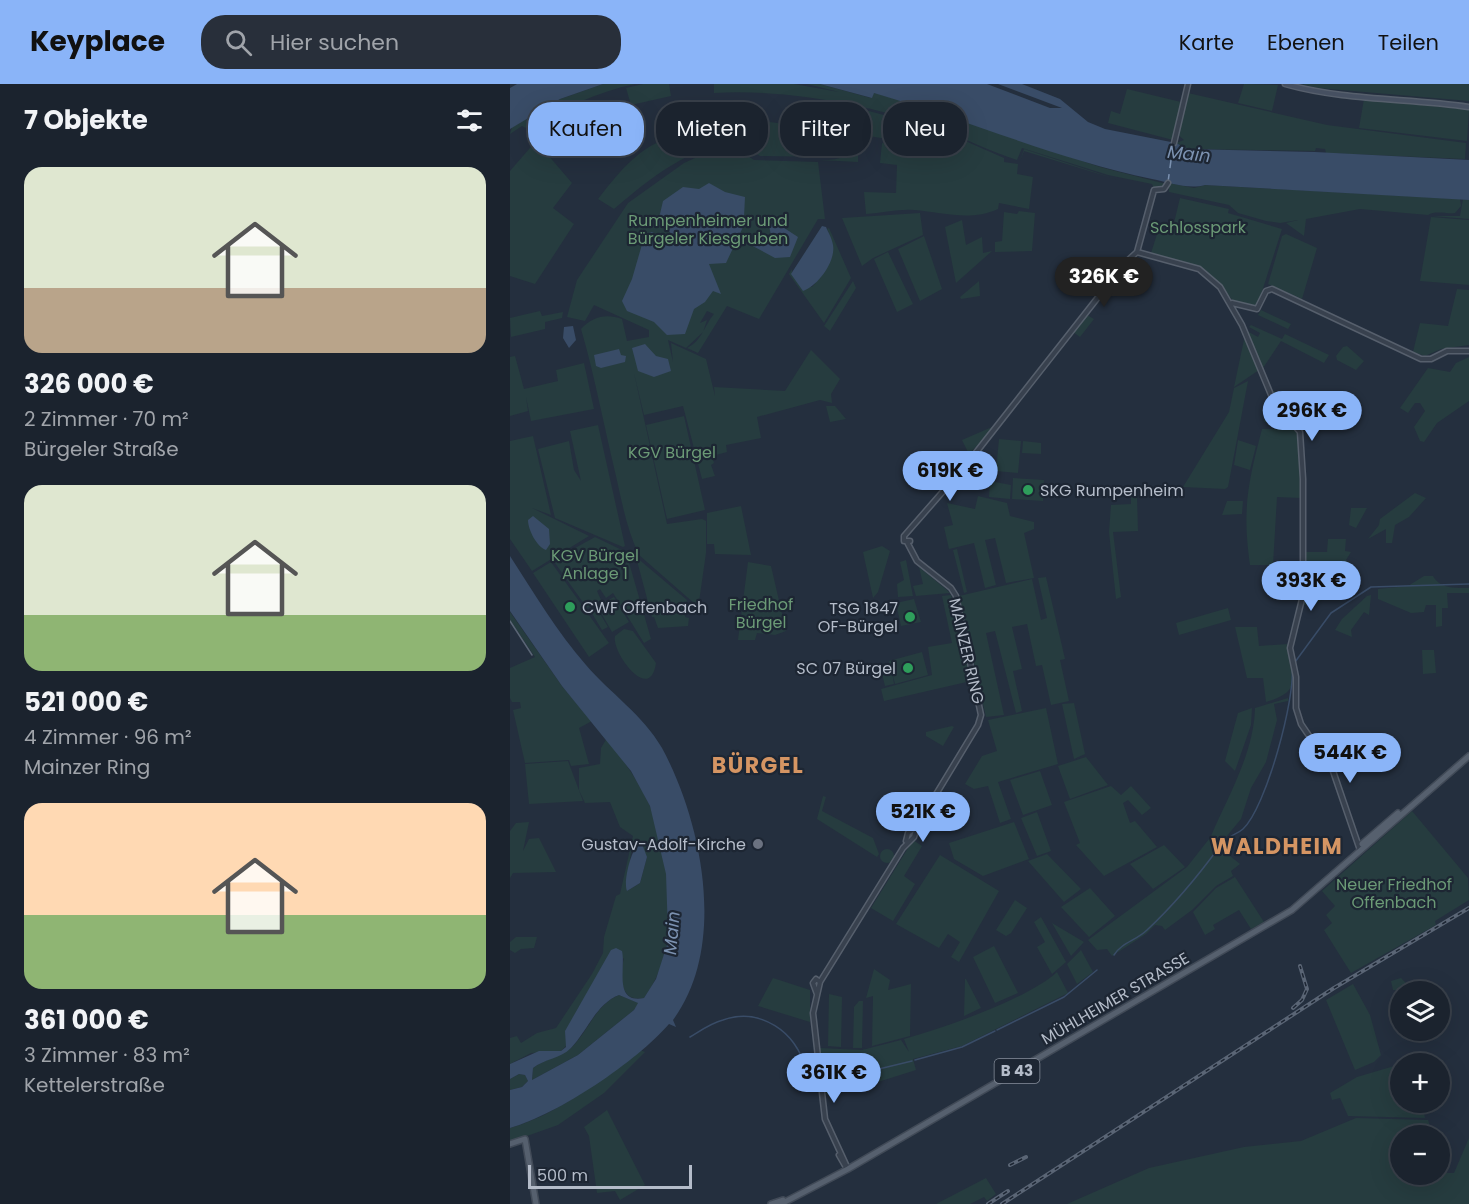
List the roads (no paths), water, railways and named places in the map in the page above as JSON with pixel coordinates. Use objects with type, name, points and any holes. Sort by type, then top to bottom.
[{"type":"main road","points":[[1285,84],[1321,93],[1469,106]]},
{"type":"main road","points":[[1294,84],[1319,90],[1424,98],[1469,106]]},
{"type":"main road","name":"B 43","points":[[1409,806],[1469,752]]},
{"type":"main road","name":"B 43","points":[[1409,806],[1469,756]]},
{"type":"main road","name":"MÜHLHEIMER STRASSE","points":[[781,1204],[848,1169],[1278,919],[1409,806]]},
{"type":"main road","points":[[510,1144],[525,1139],[536,1204]]},
{"type":"main road","name":"MÜHLHEIMER STRASSE","points":[[848,1169],[852,1169],[872,1155]]},
{"type":"main road","name":"MÜHLHEIMER STRASSE","points":[[771,1204],[794,1198]]},
{"type":"street","points":[[1174,143],[1188,84]]},
{"type":"street","points":[[1168,183],[1164,189],[1154,190],[1137,252],[1201,270],[1216,283],[1231,303],[1262,369],[1274,402],[1298,429],[1301,440],[1302,600],[1290,648],[1296,677],[1296,710],[1301,724],[1333,771],[1355,836],[1363,846]]},
{"type":"street","name":"MAINZER RING","points":[[843,1161],[824,1113],[813,1017],[818,999],[818,984],[827,973],[909,838],[914,837],[913,832],[977,726],[981,712],[956,596],[917,561],[911,551],[908,538],[911,529],[970,460],[1125,263],[1137,252]]},
{"type":"street","points":[[1231,303],[1256,310],[1260,307],[1266,291],[1271,289],[1421,359],[1431,359],[1447,351],[1469,351]]},
{"type":"street","points":[[843,1161],[856,1163]]},
{"type":"street","points":[[843,1161],[848,1169]]},
{"type":"street","points":[[838,1174],[843,1161]]},
{"type":"water","points":[[517,84],[603,84],[555,102],[528,102],[528,118],[510,129],[510,88]]},
{"type":"water","name":"Main","points":[[820,84],[987,84],[1050,108],[1062,108],[998,84],[1022,84],[1060,99],[1088,122],[1105,129],[1176,143],[1188,149],[1315,152],[1469,160],[1469,200],[1178,185],[1082,161],[967,123],[967,102],[903,102],[874,93],[872,98]]},
{"type":"water","points":[[709,183],[725,192],[745,197],[744,217],[741,223],[743,227],[726,263],[709,264],[721,294],[713,291],[705,302],[694,309],[685,334],[667,335],[654,322],[627,311],[622,301],[632,279],[645,234],[652,232],[668,240],[672,239],[670,232],[654,222],[660,214],[663,201],[683,187],[699,189]]},
{"type":"water","points":[[775,222],[798,237],[790,257],[775,258],[751,245],[752,242],[771,235],[769,226]]},
{"type":"water","points":[[822,226],[826,227],[832,240],[832,258],[820,278],[803,291],[791,274]]},
{"type":"water","points":[[573,326],[576,340],[569,348],[563,338],[564,327]]},
{"type":"water","points":[[645,344],[656,356],[668,359],[671,371],[654,377],[638,371],[632,348]]},
{"type":"water","points":[[619,349],[621,355],[626,356],[625,362],[601,368],[596,366],[594,355]]},
{"type":"water","points":[[533,516],[549,529],[550,544],[546,550],[536,542],[530,528],[528,520]]},
{"type":"water","name":"Main","points":[[510,556],[575,652],[645,725],[662,748],[688,811],[698,847],[703,884],[704,921],[700,957],[690,990],[673,1020],[676,1027],[669,1024],[638,1054],[573,1099],[530,1121],[510,1128],[510,1090],[522,1087],[528,1081],[525,1075],[519,1074],[510,1079],[510,1064],[539,1051],[561,1051],[566,1047],[565,1031],[611,950],[616,948],[622,951],[624,990],[634,998],[644,998],[656,979],[667,945],[668,933],[666,874],[650,806],[631,771],[562,686],[510,611]],"holes":[[[619,995],[638,1003],[634,1010],[578,1055],[532,1080],[533,1068],[571,1048],[598,1011],[611,999]]]},
{"type":"water","points":[[639,843],[642,844],[647,857],[640,883],[627,891],[628,866]]},
{"type":"waterway","points":[[1295,662],[1331,613],[1371,587],[1469,584]]},
{"type":"waterway","points":[[1222,845],[1243,829],[1252,817],[1270,776],[1289,702],[1292,666]]},
{"type":"waterway","points":[[1114,955],[1167,911],[1220,846]]},
{"type":"waterway","points":[[997,1030],[1064,997],[1097,970]]},
{"type":"waterway","points":[[690,1037],[723,1020],[737,1017],[763,1020],[775,1026],[794,1043],[805,1068]]},
{"type":"waterway","points":[[915,1060],[962,1047],[995,1031]]},
{"type":"waterway","points":[[826,1077],[854,1075],[912,1061]]},
{"type":"waterway","points":[[811,1076],[816,1078]]},
{"type":"tram line","points":[[510,621],[532,655]]},
{"type":"railway","points":[[1002,1204],[1334,988],[1469,908]]},
{"type":"railway","points":[[1293,1008],[1302,1000],[1307,989],[1300,966]]},
{"type":"railway","points":[[1010,1165],[1026,1157]]},
{"type":"railway","points":[[988,1204],[1008,1191]]},
{"type":"place","name":"SKG Rumpenheim","points":[[1028,490]]},
{"type":"place","name":"CWF Offenbach","points":[[570,607]]},
{"type":"place","name":"TSG 1847 OF-Bürgel","points":[[910,617]]},
{"type":"place","name":"SC 07 Bürgel","points":[[908,668]]},
{"type":"place","name":"Gustav-Adolf-Kirche","points":[[758,844]]},
{"type":"district","name":"BÜRGEL","points":[[758,765]]},
{"type":"district","name":"WALDHEIM","points":[[1277,846]]},
{"type":"park label","name":"Schlosspark","points":[[1198,227]]},
{"type":"park label","name":"Rumpenheimer und Bürgeler Kiesgruben","points":[[708,229]]},
{"type":"park label","name":"KGV Bürgel","points":[[672,452]]},
{"type":"park label","name":"KGV Bürgel Anlage 1","points":[[595,564]]},
{"type":"park label","name":"Friedhof Bürgel","points":[[761,613]]},
{"type":"park label","name":"Neuer Friedhof Offenbach","points":[[1394,893]]}]
